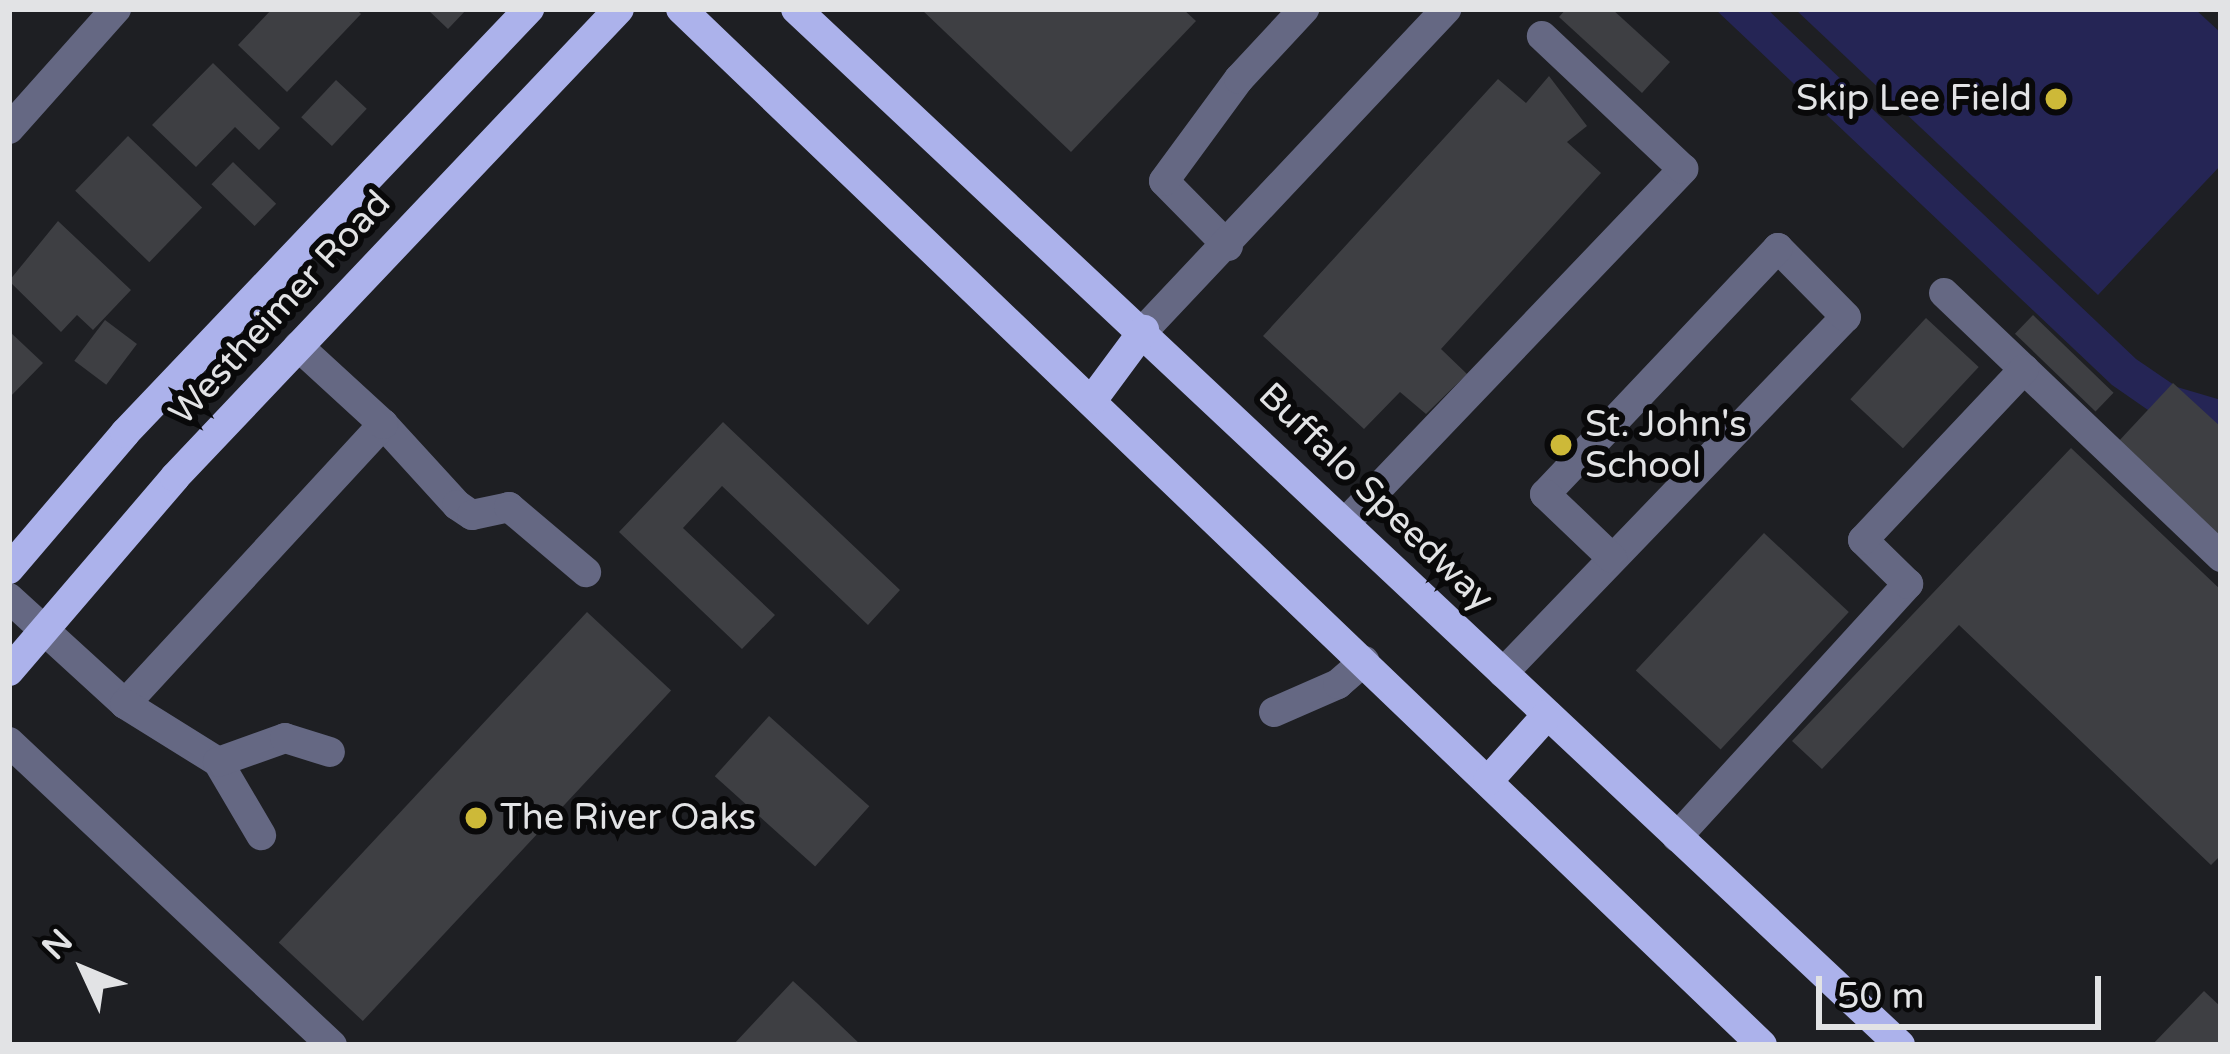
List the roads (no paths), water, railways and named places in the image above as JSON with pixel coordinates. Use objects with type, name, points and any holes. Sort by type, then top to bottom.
[{"type":"main road","name":"Westheimer Road","points":[[9,568],[125,433],[529,9]]},
{"type":"main road","name":"Westheimer Road","points":[[9,671],[298,346],[619,9]]},
{"type":"main road","points":[[681,9],[1762,1045]]},
{"type":"main road","name":"Buffalo Speedway","points":[[796,9],[1347,520],[1547,715],[1900,1045]]},
{"type":"main road","points":[[1093,399],[1144,330]]},
{"type":"main road","points":[[1488,781],[1547,715]]},
{"type":"street","points":[[9,129],[116,9]]},
{"type":"street","points":[[1228,246],[1164,181],[1239,79],[1304,9]]},
{"type":"street","points":[[1144,330],[1448,9]]},
{"type":"street","points":[[1347,520],[1683,169],[1542,36]]},
{"type":"street","points":[[1503,673],[1846,317],[1778,248],[1545,494],[1612,558]]},
{"type":"street","points":[[1944,293],[2221,557]]},
{"type":"street","points":[[298,346],[383,424],[457,505],[472,514],[509,507],[586,572]]},
{"type":"street","points":[[1677,836],[1908,584],[1863,540],[2024,369]]},
{"type":"street","points":[[125,704],[383,424]]},
{"type":"street","points":[[9,598],[125,704],[218,762],[261,835]]},
{"type":"street","points":[[1274,712],[1338,685],[1364,661]]},
{"type":"street","points":[[218,762],[285,738],[330,752]]},
{"type":"street","points":[[9,742],[332,1045]]},
{"type":"place","name":"Skip Lee Field","points":[[2056,99]]},
{"type":"place","name":"St. John's School","points":[[1561,445]]},
{"type":"place","name":"The River Oaks","points":[[476,818]]}]
